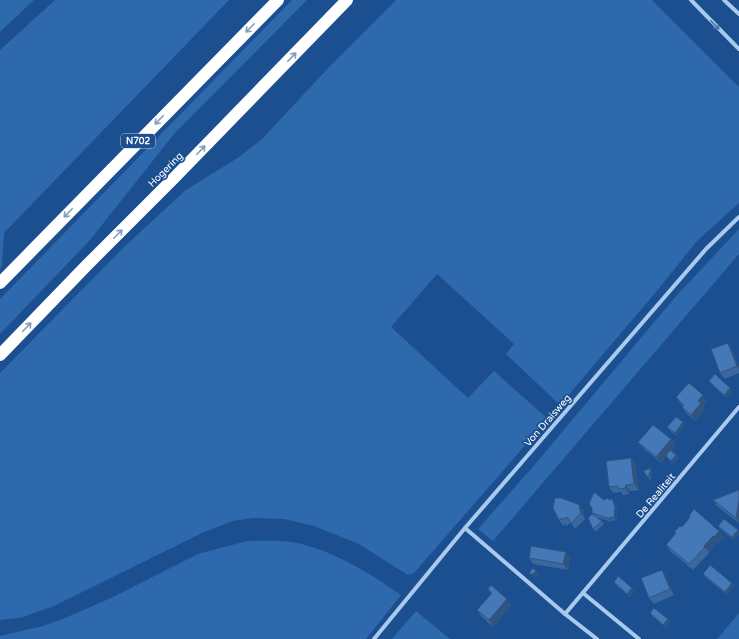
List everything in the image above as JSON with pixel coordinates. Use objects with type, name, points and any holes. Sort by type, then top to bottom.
[{"type":"highway","name":"N702","points":[[0,283],[278,0]]},
{"type":"highway","name":"Hogering","points":[[0,355],[347,0]]},
{"type":"street","points":[[691,0],[739,49]]},
{"type":"street","points":[[724,0],[739,14]]},
{"type":"street","name":"Von Draisweg","points":[[374,639],[465,528],[706,249],[739,217]]},
{"type":"street","name":"De Realiteit","points":[[565,614],[739,407]]},
{"type":"street","points":[[465,528],[565,614],[597,639]]},
{"type":"street","points":[[583,593],[639,639]]},
{"type":"shaded area","points":[[0,0],[34,0],[0,32]]},
{"type":"shaded area","points":[[55,0],[229,0],[4,233],[2,266],[0,268],[0,50]]},
{"type":"shaded area","points":[[292,0],[307,0],[174,134],[90,240],[0,334],[0,299]]},
{"type":"shaded area","points":[[396,0],[652,0],[739,87],[739,203],[697,241],[656,292],[560,405],[506,354],[514,344],[437,274],[391,327],[468,398],[494,371],[548,419],[414,573],[408,575],[359,544],[314,526],[284,519],[253,518],[233,521],[204,532],[54,606],[20,618],[0,620],[0,373],[122,249],[186,190],[239,157],[262,139],[330,66]]},
{"type":"shaded area","points":[[739,229],[739,254],[493,541],[478,529],[537,462],[677,295]]},
{"type":"shaded area","points":[[247,541],[291,542],[320,550],[349,562],[401,595],[366,639],[0,639],[0,636],[43,626],[65,618],[111,598],[198,554]]},
{"type":"shaded area","points":[[416,611],[450,639],[392,639]]},
{"type":"shaded area","points":[[739,613],[739,639],[717,639]]},
{"type":"building","points":[[728,343],[737,366],[720,373],[711,349]]},
{"type":"building","points":[[715,374],[730,388],[724,395],[709,381]]},
{"type":"building","points":[[689,383],[703,395],[698,401],[701,403],[691,415],[682,407],[684,405],[676,397]]},
{"type":"building","points":[[676,417],[683,422],[675,433],[667,427]]},
{"type":"building","points":[[653,425],[671,439],[656,457],[638,442]]},
{"type":"building","points":[[670,450],[676,455],[671,461],[666,456]]},
{"type":"building","points":[[631,458],[634,484],[626,485],[625,488],[621,489],[617,486],[609,487],[606,461]]},
{"type":"building","points":[[651,468],[649,476],[648,477],[643,471]]},
{"type":"building","points":[[739,490],[739,500],[736,518],[713,500]]},
{"type":"building","points":[[594,492],[604,500],[608,498],[609,500],[612,499],[615,507],[614,518],[610,517],[610,519],[592,513],[592,508],[589,504]]},
{"type":"building","points":[[555,498],[561,498],[580,505],[579,507],[581,513],[571,523],[567,517],[559,520],[553,508]]},
{"type":"building","points":[[694,509],[719,531],[689,564],[666,545],[676,533],[674,532],[680,526],[682,527],[690,517],[689,516]]},
{"type":"building","points":[[592,514],[602,521],[593,529],[588,518]]},
{"type":"building","points":[[724,519],[738,530],[732,537],[718,526]]},
{"type":"building","points":[[531,546],[566,552],[563,564],[529,558]]},
{"type":"building","points":[[710,565],[732,583],[725,592],[703,574]]},
{"type":"building","points":[[533,568],[536,571],[532,575],[529,573]]},
{"type":"building","points":[[662,570],[670,589],[649,598],[641,578]]},
{"type":"building","points":[[618,576],[632,588],[627,594],[614,582]]},
{"type":"building","points":[[491,585],[507,599],[489,620],[477,610],[492,593],[488,589]]},
{"type":"building","points":[[654,608],[668,619],[663,625],[650,613]]}]
